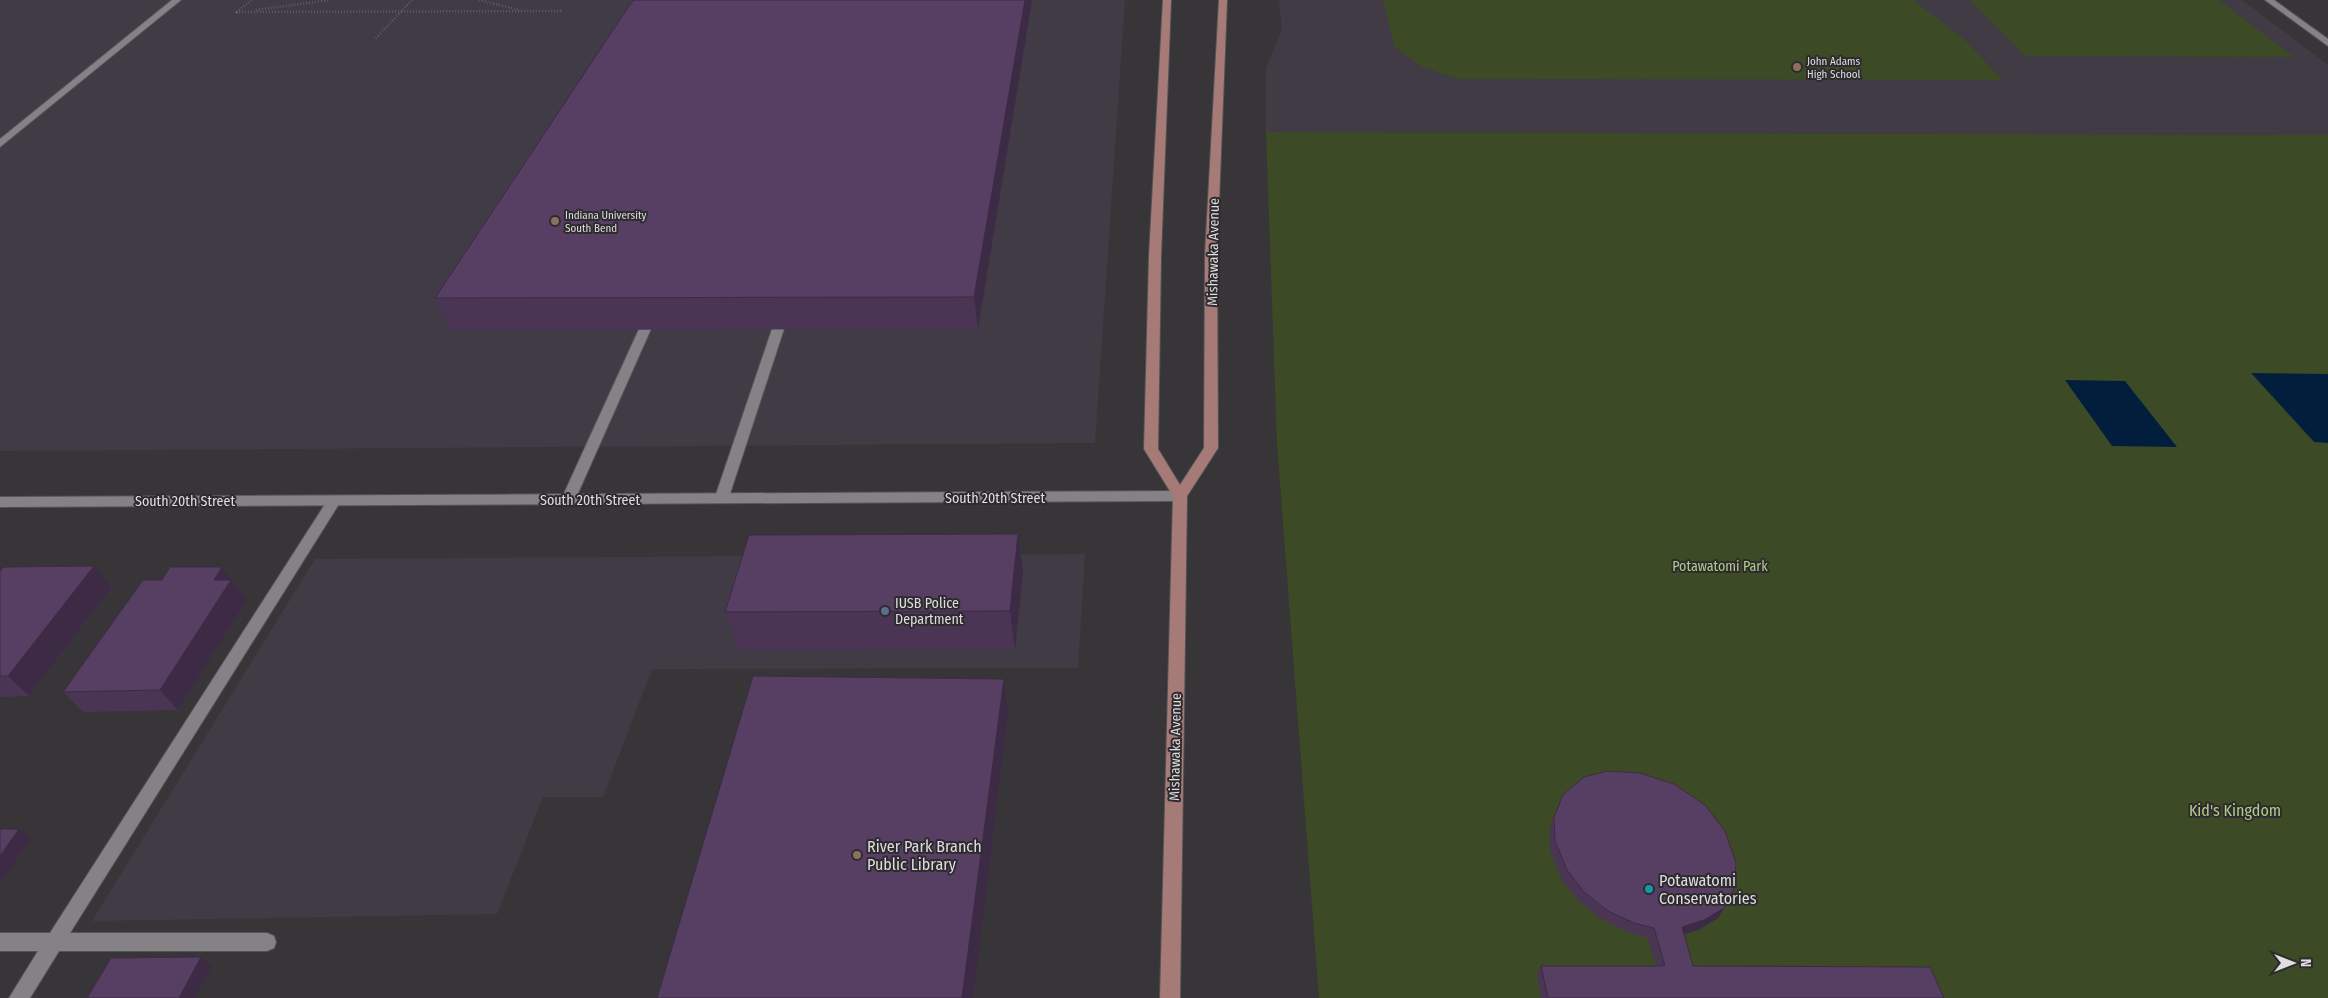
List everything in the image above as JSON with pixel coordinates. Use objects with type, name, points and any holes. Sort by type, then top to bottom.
[{"type":"main road","points":[[1167,0],[1155,256],[1151,449],[1180,496]]},
{"type":"main road","name":"Mishawaka Avenue","points":[[1170,998],[1180,496],[1211,448],[1211,254],[1223,0]]},
{"type":"street","points":[[0,144],[176,0]]},
{"type":"street","points":[[2269,0],[2328,43]]},
{"type":"street","points":[[568,500],[646,329]]},
{"type":"street","points":[[721,500],[778,329]]},
{"type":"street","name":"South 20th Street","points":[[0,502],[721,500],[1180,496]]},
{"type":"street","points":[[19,998],[334,501]]},
{"type":"street","points":[[0,942],[267,942]]},
{"type":"path","points":[[251,0],[237,12],[563,11]]},
{"type":"path","points":[[243,12],[330,0]]},
{"type":"path","points":[[376,38],[412,0]]},
{"type":"path","points":[[479,0],[525,11]]},
{"type":"shaded area","name":"Indiana University South Bend","points":[[0,0],[1125,0],[1095,443],[0,451]]},
{"type":"shaded area","name":"John Adams High School","points":[[1279,0],[2242,0],[2328,65],[2328,135],[1266,132],[1266,69],[1282,30]]},
{"type":"shaded area","points":[[1085,554],[1078,668],[652,669],[603,797],[543,797],[497,914],[92,921],[315,559]]},
{"type":"green space","points":[[1383,0],[1913,0],[1963,38],[2003,80],[1458,79],[1421,66],[1395,47]]},
{"type":"green space","points":[[1969,0],[2219,0],[2294,57],[2025,56]]},
{"type":"green space","name":"Potawatomi Park","points":[[1266,132],[2328,135],[2328,998],[1319,998],[1277,443]]},
{"type":"water","points":[[2251,373],[2328,374],[2328,443],[2314,442]]},
{"type":"water","points":[[2065,380],[2125,381],[2177,447],[2112,446]]},
{"type":"building","points":[[633,0],[1025,0],[974,297],[435,298]]},
{"type":"building","points":[[1018,534],[1010,611],[725,612],[749,535]]},
{"type":"building","points":[[94,566],[8,676],[0,676],[0,571],[4,567]]},
{"type":"building","points":[[170,567],[222,567],[214,580],[231,580],[160,690],[63,692],[143,580],[162,580]]},
{"type":"building","name":"River Park Branch Public Library","points":[[753,676],[1004,679],[962,998],[657,998]]},
{"type":"building","name":"Potawatomi Conservatories","points":[[1607,771],[1640,773],[1674,784],[1705,805],[1725,831],[1736,863],[1734,889],[1724,908],[1704,920],[1682,927],[1693,966],[1930,967],[1944,998],[1548,998],[1541,966],[1665,966],[1654,928],[1634,923],[1608,911],[1584,892],[1567,870],[1555,841],[1554,817],[1563,795],[1584,777]]},
{"type":"building","points":[[0,829],[19,829],[0,856]]},
{"type":"building","points":[[201,957],[179,998],[87,998],[111,958]]},
{"type":"place","name":"John Adams High School","points":[[1797,67]]},
{"type":"place","name":"Indiana University South Bend","points":[[555,221]]},
{"type":"place","name":"IUSB Police Department","points":[[885,611]]},
{"type":"place","name":"River Park Branch Public Library","points":[[857,855]]},
{"type":"place","name":"Potawatomi Conservatories","points":[[1649,889]]},
{"type":"park label","name":"Kid's Kingdom","points":[[2235,810]]}]
